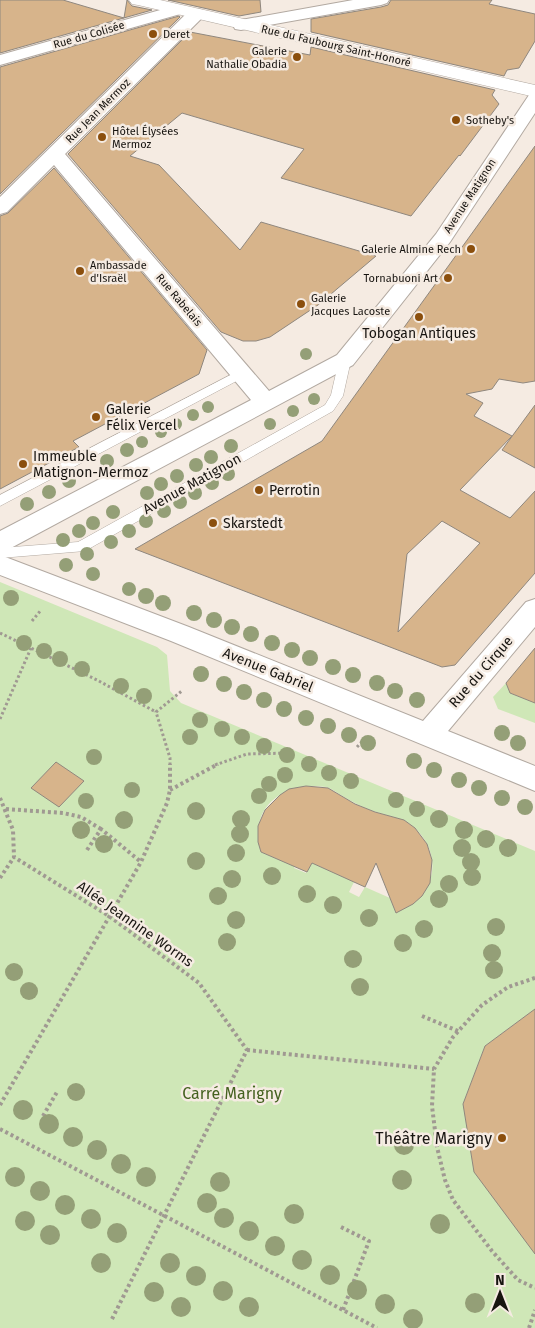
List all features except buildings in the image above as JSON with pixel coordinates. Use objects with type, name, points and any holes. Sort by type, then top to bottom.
[{"type":"street","name":"Rue du Faubourg Saint-Honoré","points":[[138,0],[535,91]]},
{"type":"street","points":[[241,25],[381,0]]},
{"type":"street","name":"Rue du Colisée","points":[[0,60],[178,10]]},
{"type":"street","name":"Rue Jean Mermoz","points":[[0,208],[196,14]]},
{"type":"street","name":"Avenue Matignon","points":[[0,542],[344,360],[443,238],[535,99]]},
{"type":"street","name":"Rue Rabelais","points":[[55,154],[265,401]]},
{"type":"street","name":"Avenue Gabriel","points":[[0,565],[180,634],[535,779]]},
{"type":"street","name":"Rue du Cirque","points":[[427,736],[535,609]]},
{"type":"lane","name":"Avenue Matignon","points":[[0,553],[80,547],[329,408],[337,396],[344,360]]},
{"type":"lane","points":[[0,501],[242,373]]},
{"type":"path","points":[[32,621],[41,610]]},
{"type":"path","points":[[0,633],[156,712],[170,758],[170,790],[167,803],[141,862],[0,1105]]},
{"type":"path","points":[[0,720],[31,648]]},
{"type":"path","points":[[156,712],[183,690]]},
{"type":"path","points":[[357,747],[370,732]]},
{"type":"path","points":[[170,790],[222,762],[240,755],[260,752],[292,753]]},
{"type":"path","points":[[0,798],[13,830],[14,857],[0,878]]},
{"type":"path","points":[[6,809],[62,813],[81,817],[101,829],[141,862]]},
{"type":"path","points":[[87,850],[101,829]]},
{"type":"path","name":"Allée Jeannine Worms","points":[[14,857],[110,916],[199,983],[247,1050]]},
{"type":"path","points":[[535,978],[508,987],[482,1005],[458,1031],[434,1068],[432,1106],[437,1147],[445,1180],[453,1200],[486,1244],[518,1280],[535,1288]]},
{"type":"path","points":[[422,1016],[458,1031]]},
{"type":"path","points":[[112,1318],[247,1050],[434,1068]]},
{"type":"path","points":[[44,1116],[57,1092]]},
{"type":"path","points":[[0,1129],[377,1328]]},
{"type":"path","points":[[341,1227],[369,1241],[343,1310]]},
{"type":"path","points":[[529,1328],[535,1310]]},
{"type":"green space","name":"Carré Marigny","points":[[0,582],[157,647],[167,655],[170,691],[181,703],[535,851],[535,1011],[485,1046],[463,1104],[535,1239],[535,1328],[0,1328]],"holes":[[[306,786],[326,787],[362,807],[410,824],[421,835],[428,847],[432,860],[432,872],[428,885],[421,896],[410,905],[396,912],[390,898],[365,887],[359,897],[349,892],[354,882],[312,863],[306,873],[294,868],[299,857],[279,860],[261,852],[258,827],[266,807],[283,793]]]},
{"type":"green space","points":[[506,683],[510,693],[535,703],[535,723],[498,709],[493,697]]},
{"type":"place","name":"Deret","points":[[153,34]]},
{"type":"place","name":"Galerie Nathalie Obadia","points":[[297,57]]},
{"type":"place","name":"Sotheby's","points":[[456,120]]},
{"type":"place","name":"Hôtel Élysées Mermoz","points":[[102,137]]},
{"type":"place","name":"Galerie Almine Rech","points":[[471,249]]},
{"type":"place","name":"Ambassade d'Israël","points":[[80,271]]},
{"type":"place","name":"Tornabuoni Art","points":[[448,278]]},
{"type":"place","name":"Galerie Jacques Lacoste","points":[[301,304]]},
{"type":"place","name":"Tobogan Antiques","points":[[419,317]]},
{"type":"place","name":"Galerie Félix Vercel","points":[[96,417]]},
{"type":"place","name":"Immeuble Matignon-Mermoz","points":[[23,464]]},
{"type":"place","name":"Perrotin","points":[[259,490]]},
{"type":"place","name":"Skarstedt","points":[[213,523]]},
{"type":"place","name":"Théâtre Marigny","points":[[502,1138]]}]
